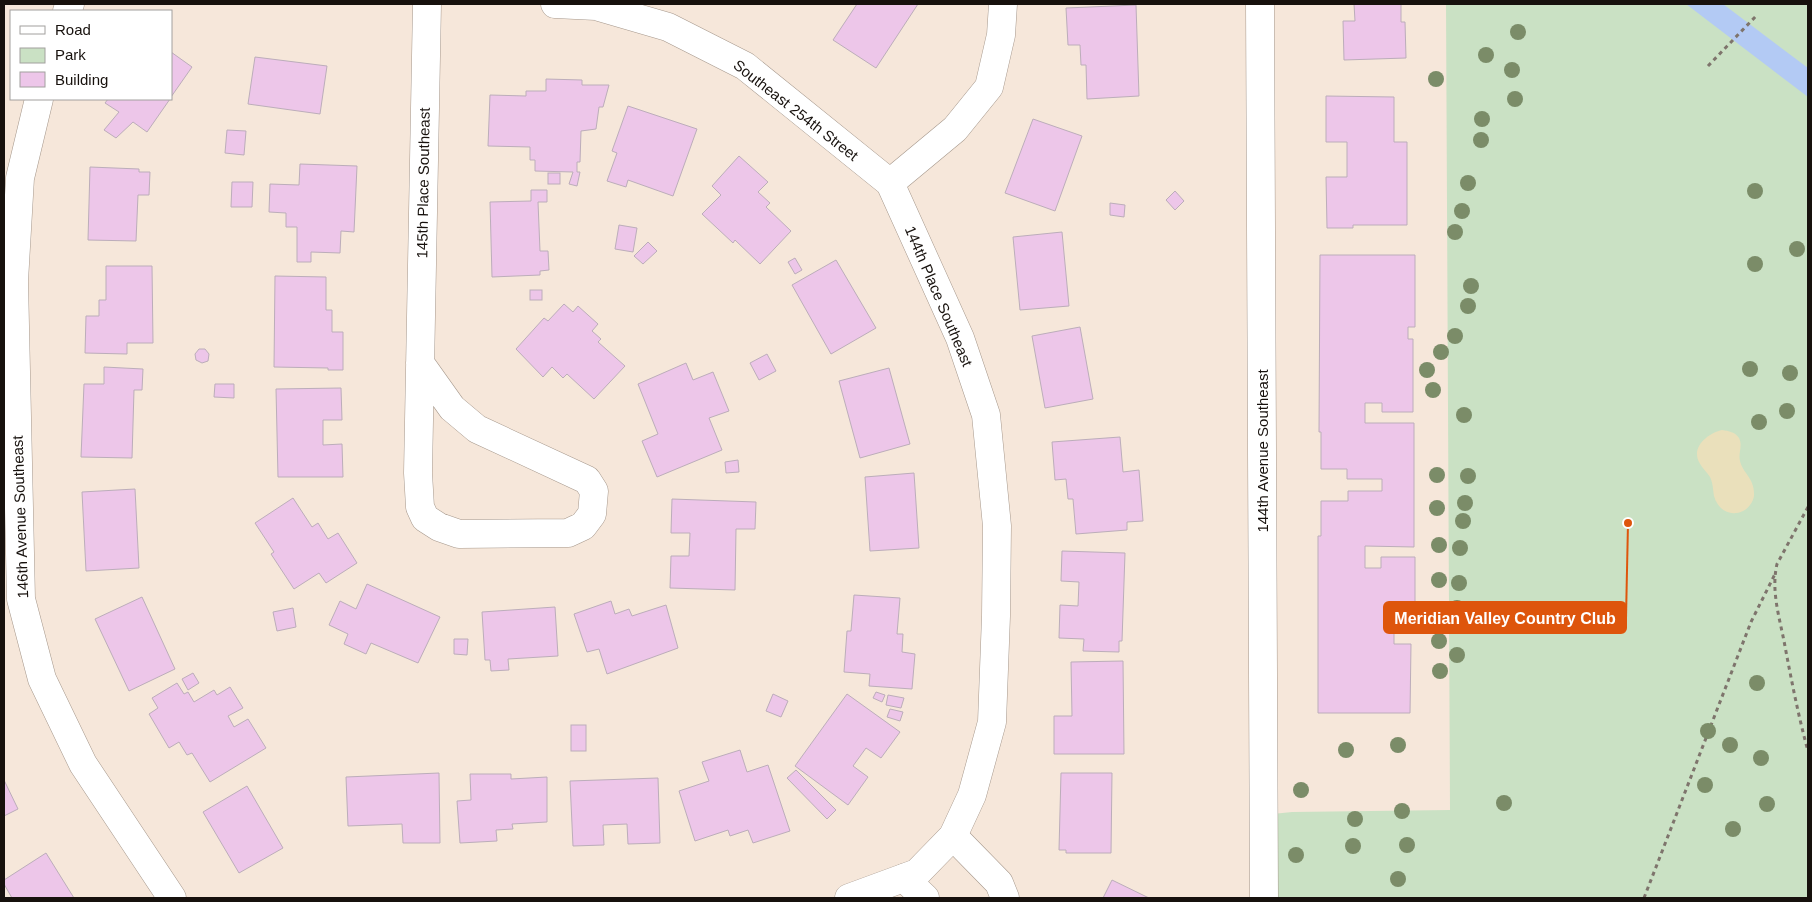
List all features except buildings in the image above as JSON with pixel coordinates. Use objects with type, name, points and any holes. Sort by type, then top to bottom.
[{"type":"street","name":"145th Place Southeast","points":[[420,363],[452,408],[477,429],[587,480],[594,491],[592,514],[583,526],[568,533],[459,534],[439,527],[426,518],[420,507],[418,473],[426,4]]},
{"type":"street","name":"Southeast 254th Street","points":[[555,4],[596,6],[668,27],[744,66],[890,183]]},
{"type":"street","points":[[890,183],[955,129],[988,86],[1001,35],[1003,4]]},
{"type":"street","name":"144th Avenue Southeast","points":[[1260,4],[1264,898]]},
{"type":"street","name":"146th Avenue Southeast","points":[[39,100],[20,178],[14,280],[21,599],[42,679],[83,764],[172,898]]},
{"type":"street","name":"144th Place Southeast","points":[[890,183],[960,338],[986,415],[997,526],[992,722],[972,794],[953,836],[915,883]]},
{"type":"street","points":[[953,836],[999,883],[1005,898]]},
{"type":"street","points":[[849,898],[915,883]]},
{"type":"path","points":[[1708,66],[1757,15]]},
{"type":"path","points":[[1808,507],[1777,564],[1775,574],[1775,595],[1797,712],[1808,751]]},
{"type":"path","points":[[1644,898],[1751,622],[1775,574]]},
{"type":"green space","points":[[1446,4],[1808,4],[1808,898],[1264,898],[1264,815],[1292,812],[1450,810]]},
{"type":"sand","points":[[1722,430],[1734,433],[1739,438],[1741,444],[1740,461],[1751,480],[1754,490],[1754,496],[1750,505],[1738,513],[1729,513],[1718,505],[1710,477],[1700,464],[1697,456],[1699,446],[1703,441],[1712,434]]},
{"type":"water","points":[[1686,4],[1723,4],[1808,68],[1808,97]]},
{"type":"place","name":"Meridian Valley Country Club","points":[[1628,523]]}]
